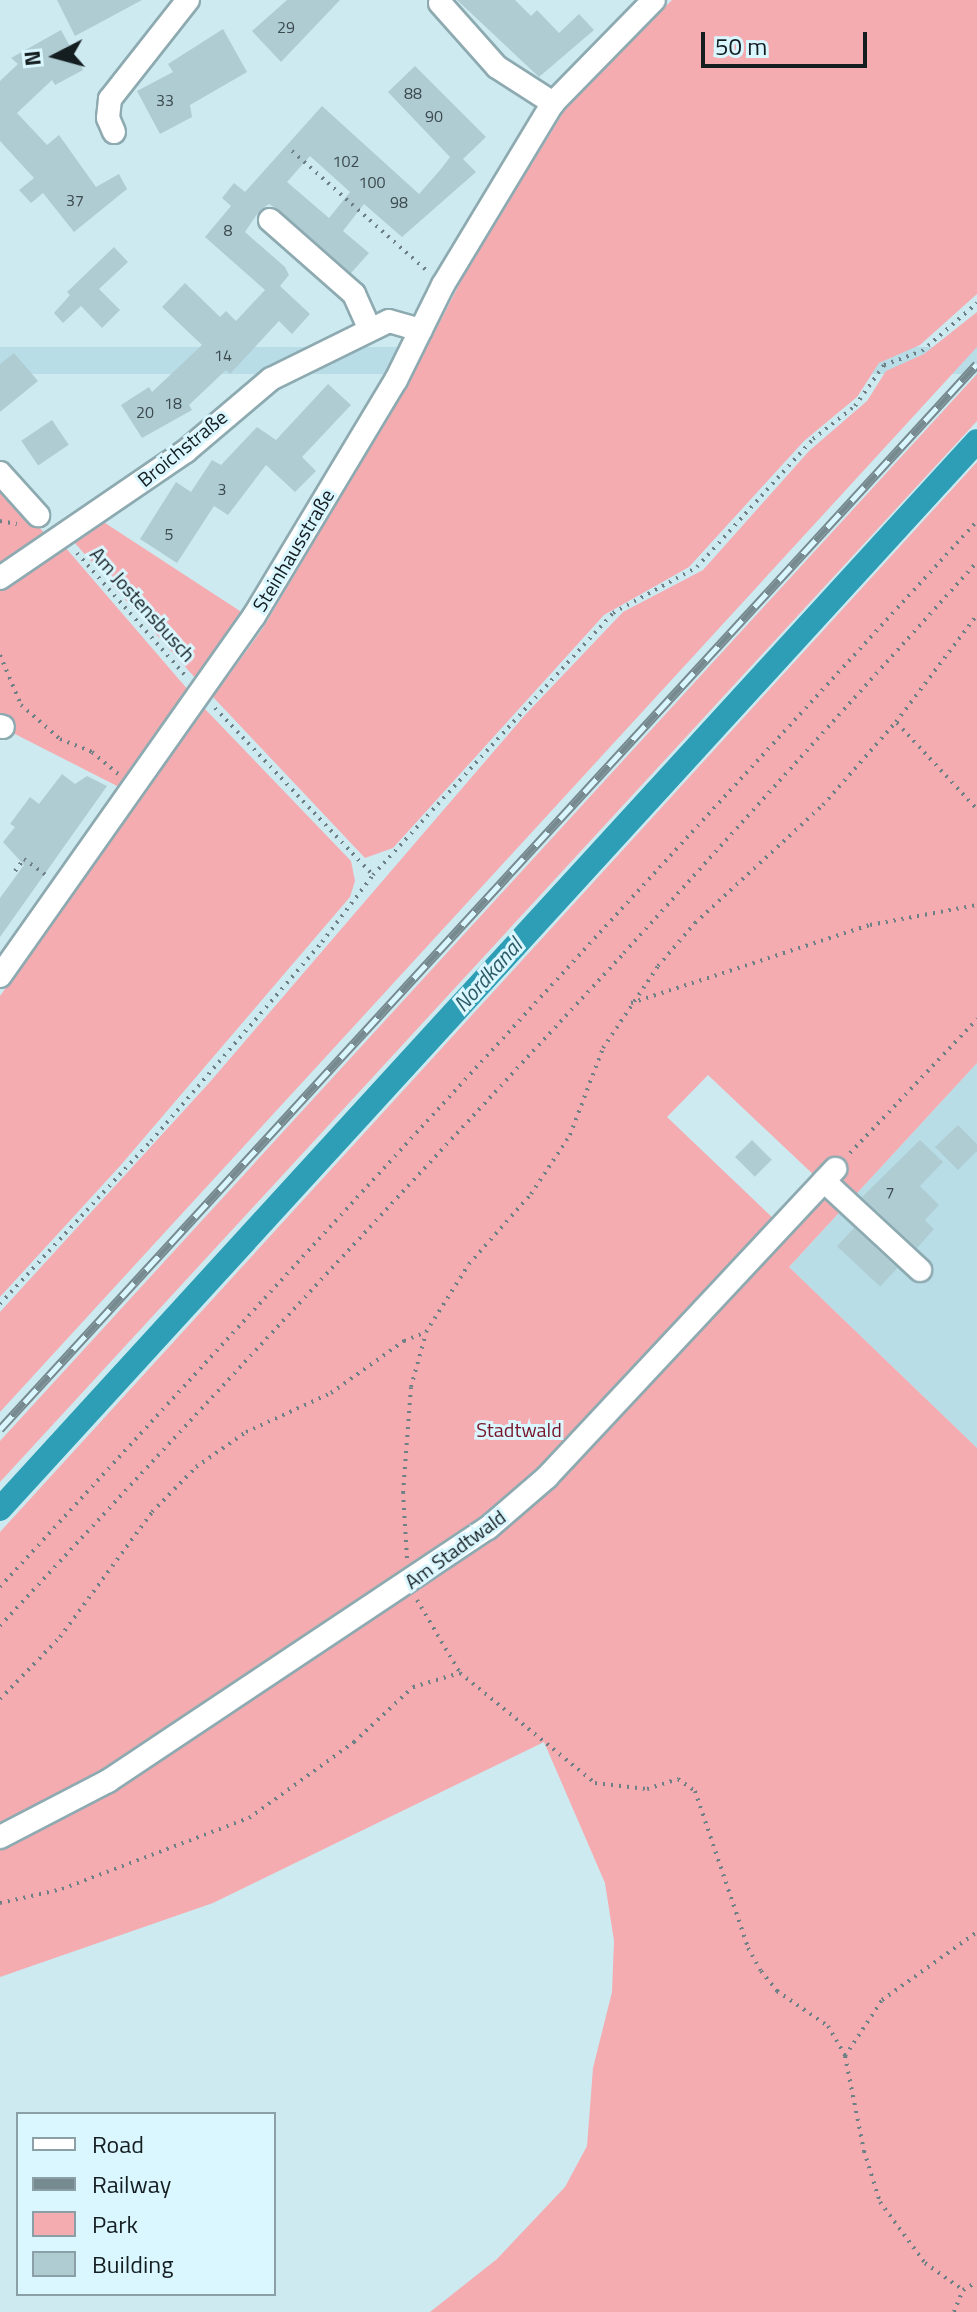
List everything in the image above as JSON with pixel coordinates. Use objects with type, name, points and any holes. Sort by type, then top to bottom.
[{"type":"street","points":[[114,132],[108,118],[110,99],[188,0]]},
{"type":"street","name":"Steinhausstraße","points":[[0,976],[135,789],[254,616],[421,330],[443,285],[553,103],[654,0]]},
{"type":"street","points":[[440,3],[497,67],[553,103]]},
{"type":"street","points":[[270,220],[354,294],[369,328]]},
{"type":"street","name":"Broichstraße","points":[[0,578],[186,451],[271,379],[369,328],[389,321],[421,330]]},
{"type":"street","points":[[0,473],[38,515]]},
{"type":"street","points":[[830,1175],[920,1270]]},
{"type":"street","name":"Am Stadtwald","points":[[0,1837],[108,1781],[488,1528],[547,1477],[830,1175]]},
{"type":"path","points":[[292,151],[443,285]]},
{"type":"path","points":[[0,1304],[151,1141],[322,942],[373,875],[613,613],[697,567],[813,439],[855,406],[884,365],[922,351],[977,303]]},
{"type":"path","points":[[0,1587],[977,521]]},
{"type":"path","name":"Am Jostensbusch","points":[[60,539],[373,875]]},
{"type":"path","points":[[0,1626],[624,953],[977,562]]},
{"type":"path","points":[[963,2290],[910,2248],[880,2202],[845,2056],[828,2026],[777,1991],[761,1971],[690,1785],[678,1779],[621,1790],[595,1783],[460,1673],[408,1584],[403,1493],[411,1387],[426,1332],[469,1264],[531,1194],[570,1135],[603,1048],[629,1004],[695,923],[823,805],[896,722],[977,615]]},
{"type":"path","points":[[0,655],[21,705],[60,739],[92,752],[135,789]]},
{"type":"path","points":[[896,722],[977,809]]},
{"type":"path","points":[[15,871],[24,859],[64,887]]},
{"type":"path","points":[[629,1004],[870,925],[977,905]]},
{"type":"path","points":[[830,1175],[977,1019]]},
{"type":"path","points":[[0,1699],[60,1637],[152,1512],[196,1467],[246,1432],[331,1393],[404,1341],[426,1332]]},
{"type":"path","points":[[0,1903],[62,1889],[249,1818],[354,1742],[413,1687],[460,1673]]},
{"type":"path","points":[[845,2056],[882,2000],[977,1932]]},
{"type":"path","points":[[954,2312],[963,2290],[977,2282]]},
{"type":"shaded area","points":[[0,347],[977,347],[977,374],[0,374]]},
{"type":"shaded area","points":[[977,1063],[977,1448],[789,1267]]},
{"type":"green space","points":[[672,0],[977,0],[977,294],[920,345],[879,363],[857,397],[804,441],[689,567],[604,615],[393,848],[365,858],[213,697],[263,628],[410,380],[463,277],[572,98]]},
{"type":"green space","points":[[977,312],[977,347],[0,1412],[0,1312],[209,1083],[525,715],[623,612],[703,570],[809,451],[867,401],[886,371],[924,354]]},
{"type":"green space","points":[[977,374],[977,421],[0,1482],[0,1441]]},
{"type":"green space","name":"Stadtwald","points":[[977,462],[977,1063],[789,1267],[977,1448],[977,2312],[430,2312],[497,2259],[565,2187],[587,2146],[593,2068],[612,1992],[614,1941],[605,1883],[544,1742],[213,1903],[0,1977],[0,1532]],"holes":[[[708,1075],[817,1178],[776,1221],[667,1117]]]},
{"type":"green space","points":[[0,483],[47,536],[0,567]]},
{"type":"green space","points":[[102,521],[243,613],[197,680],[73,541]]},
{"type":"green space","points":[[65,547],[189,691],[121,788],[11,732],[0,720],[0,591]]},
{"type":"green space","points":[[205,709],[351,861],[355,881],[350,897],[120,1166],[0,1297],[0,996]]},
{"type":"building","points":[[57,0],[142,0],[75,36]]},
{"type":"building","points":[[287,0],[340,0],[281,62],[252,31]]},
{"type":"building","points":[[457,0],[515,0],[531,16],[537,10],[559,33],[579,14],[594,30],[539,77]]},
{"type":"building","points":[[223,29],[247,72],[190,105],[192,117],[160,134],[137,91],[173,72],[168,64]]},
{"type":"building","points":[[61,30],[83,70],[55,85],[52,80],[17,113],[47,145],[59,135],[96,187],[119,174],[127,189],[74,232],[43,193],[31,203],[19,190],[34,178],[0,141],[0,81],[18,64],[11,58]]},
{"type":"building","points":[[415,66],[486,137],[463,159],[476,172],[402,237],[364,204],[343,231],[369,253],[351,273],[279,210],[269,204],[260,210],[245,232],[285,267],[289,275],[280,286],[310,314],[292,334],[279,321],[230,374],[226,370],[189,405],[192,410],[142,438],[121,405],[149,387],[152,392],[202,345],[162,307],[185,283],[220,317],[226,311],[236,321],[265,290],[205,237],[231,206],[222,198],[234,183],[245,192],[322,106],[419,194],[450,157],[388,92]],"holes":[[[310,156],[350,192],[329,218],[287,182]]]},
{"type":"building","points":[[114,247],[128,262],[99,289],[120,310],[102,328],[81,306],[63,323],[54,313],[70,295],[67,292]]},
{"type":"building","points":[[14,353],[38,381],[0,412],[0,364]]},
{"type":"building","points":[[328,384],[351,405],[302,457],[316,471],[295,492],[266,465],[228,515],[214,506],[177,563],[140,539],[176,482],[191,492],[212,460],[221,465],[257,427],[276,440]]},
{"type":"building","points":[[52,420],[69,445],[38,466],[21,441]]},
{"type":"building","points":[[62,774],[75,784],[87,776],[107,786],[0,937],[0,898],[24,865],[3,842],[15,827],[10,824],[30,797],[39,804]]},
{"type":"building","points":[[958,1125],[977,1144],[977,1151],[958,1170],[935,1147]]},
{"type":"building","points":[[752,1140],[772,1160],[755,1177],[735,1157]]},
{"type":"building","points":[[920,1140],[943,1162],[920,1186],[939,1205],[925,1220],[934,1229],[917,1248],[862,1197]]},
{"type":"building","points":[[854,1228],[897,1268],[880,1287],[837,1246]]},
{"type":"waterway","name":"Nordkanal","points":[[0,1509],[977,441]]},
{"type":"railway","points":[[0,1429],[977,364]]}]
